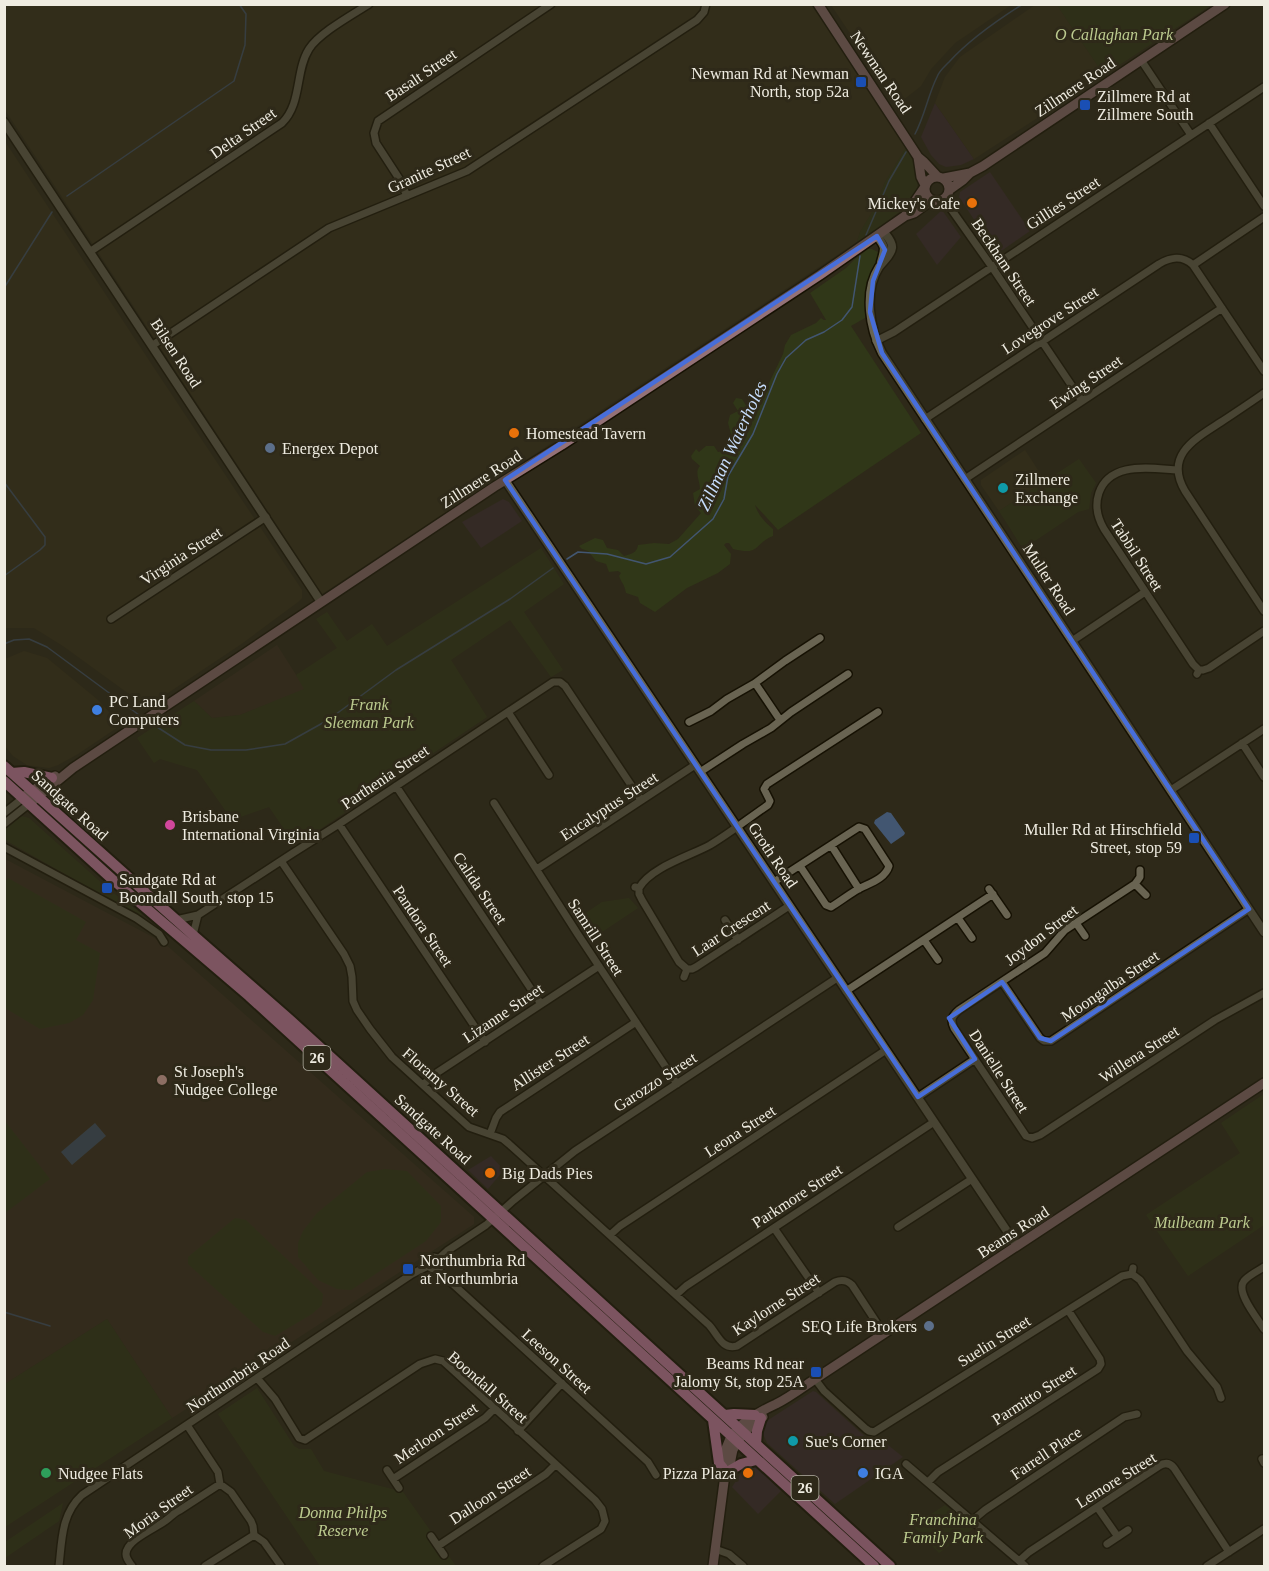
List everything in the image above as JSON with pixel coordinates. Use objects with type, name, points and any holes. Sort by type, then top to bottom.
[{"type":"highway","points":[[7,773],[24,772],[52,778]]},
{"type":"highway","name":"Sandgate Road","points":[[7,773],[129,893],[724,1415],[756,1460],[874,1566]]},
{"type":"highway","name":"Sandgate Road","points":[[31,797],[282,1013],[713,1420],[756,1444],[890,1566]]},
{"type":"highway","points":[[724,1415],[758,1416],[756,1444]]},
{"type":"highway","points":[[713,1420],[718,1463],[726,1469],[756,1460]]},
{"type":"main road","name":"Newman Road","points":[[818,4],[918,157],[940,177]]},
{"type":"main road","name":"Zillmere Road","points":[[940,177],[970,172],[992,160],[1226,4]]},
{"type":"main road","name":"Newman Road","points":[[918,157],[925,187]]},
{"type":"main road","name":"Zillmere Road","points":[[949,190],[970,172]]},
{"type":"main road","points":[[940,177],[948,183],[949,190],[944,199],[940,201],[932,200],[926,195],[925,187],[929,179],[940,177]]},
{"type":"main road","name":"Zillmere Road","points":[[905,216],[925,187]]},
{"type":"main road","name":"Zillmere Road","points":[[31,797],[505,480],[562,445],[932,200]]},
{"type":"main road","name":"Zillmere Road","points":[[31,797],[52,778],[73,768]]},
{"type":"main road","name":"Beams Road","points":[[738,1435],[768,1407],[884,1334],[1264,1083]]},
{"type":"main road","points":[[713,1566],[726,1469],[726,1446],[738,1435]]},
{"type":"street","name":"Delta Street","points":[[91,251],[282,123],[292,109],[309,49],[322,36],[369,4]]},
{"type":"street","name":"Basalt Street","points":[[407,196],[400,180],[376,143],[374,133],[378,121],[551,4]]},
{"type":"street","name":"Granite Street","points":[[153,345],[329,228],[467,171],[697,20],[704,12],[706,4]]},
{"type":"street","points":[[1141,60],[1191,135]]},
{"type":"street","name":"Gillies Street","points":[[876,341],[894,332],[1264,87]]},
{"type":"street","name":"Bilsen Road","points":[[4,122],[321,602]]},
{"type":"street","points":[[1209,123],[1264,206]]},
{"type":"street","name":"Beckham Street","points":[[944,199],[1082,401]]},
{"type":"street","points":[[1264,217],[1193,265],[1264,371]]},
{"type":"street","name":"Muller Road","points":[[880,234],[892,245],[892,250],[880,266],[873,281],[870,312],[876,341],[885,358],[1264,932]]},
{"type":"street","name":"Lovegrove Street","points":[[925,419],[1166,260],[1182,258],[1193,265]]},
{"type":"street","name":"Ewing Street","points":[[965,479],[1222,308]]},
{"type":"street","points":[[1264,393],[1191,442],[1182,454],[1178,470],[1178,478],[1185,491],[1264,611]]},
{"type":"street","name":"Tabbil Street","points":[[1178,470],[1134,469],[1123,471],[1106,482],[1098,496],[1096,508],[1101,524],[1198,672],[1209,668],[1264,631]]},
{"type":"street","name":"Groth Road","points":[[505,480],[1017,1246]]},
{"type":"street","name":"Virginia Street","points":[[111,618],[266,516]]},
{"type":"street","points":[[1072,641],[1145,592]]},
{"type":"street","points":[[689,722],[711,711],[820,638]]},
{"type":"street","name":"Eucalyptus Street","points":[[537,869],[641,800],[780,720],[848,674]]},
{"type":"street","name":"Parthenia Street","points":[[176,920],[198,915],[551,683],[557,682],[565,686],[641,800]]},
{"type":"street","points":[[755,682],[780,720]]},
{"type":"street","points":[[508,712],[549,775]]},
{"type":"street","name":"Laar Crescent","points":[[789,906],[696,967],[687,969],[679,962],[642,900],[637,887],[669,864],[711,844],[769,804],[770,801],[764,791],[767,784],[878,712]]},
{"type":"street","points":[[1171,790],[1264,729]]},
{"type":"street","points":[[1242,743],[1264,777]]},
{"type":"street","name":"Calida Street","points":[[396,786],[542,1004]]},
{"type":"street","name":"Zillmere Road","points":[[4,813],[31,797]]},
{"type":"street","name":"Zillmere Road","points":[[4,824],[31,797]]},
{"type":"street","name":"Samrill Street","points":[[494,803],[677,1084]]},
{"type":"street","name":"Pandora Street","points":[[339,824],[485,1042]]},
{"type":"street","points":[[774,882],[855,828],[862,827],[889,868],[885,874],[866,886],[827,907],[800,866]]},
{"type":"street","points":[[831,846],[859,889]]},
{"type":"street","points":[[4,847],[136,918],[159,934],[164,942]]},
{"type":"street","name":"Floramy Street","points":[[281,861],[344,954],[350,966],[353,1001],[361,1017],[392,1057],[469,1127],[506,1142],[709,1325],[726,1346]]},
{"type":"street","points":[[1140,870],[1140,877],[1135,884],[1146,895]]},
{"type":"street","name":"Joydon Street","points":[[952,1018],[958,1010],[1045,953],[1062,933],[1135,884]]},
{"type":"street","points":[[846,991],[958,918],[991,892],[1007,915]]},
{"type":"street","name":"Moongalba Street","points":[[1002,982],[1039,1036],[1044,1041],[1051,1041],[1249,909]]},
{"type":"street","points":[[193,935],[198,915]]},
{"type":"street","points":[[958,918],[972,938]]},
{"type":"street","points":[[725,920],[738,940]]},
{"type":"street","points":[[1076,923],[1085,936]]},
{"type":"street","points":[[924,940],[938,960]]},
{"type":"street","name":"Lizanne Street","points":[[423,1085],[432,1076],[599,966]]},
{"type":"street","name":"Laar Crescent","points":[[684,977],[687,969]]},
{"type":"street","name":"Garozzo Street","points":[[498,1215],[575,1151],[837,978]]},
{"type":"street","name":"Willena Street","points":[[1028,1137],[1034,1138],[1040,1135],[1215,1020],[1264,993]]},
{"type":"street","name":"Danielle Street","points":[[952,1018],[953,1026],[1028,1137]]},
{"type":"street","name":"Allister Street","points":[[490,1134],[500,1112],[636,1022]]},
{"type":"street","name":"Leona Street","points":[[610,1235],[629,1220],[886,1050]]},
{"type":"street","points":[[918,1097],[975,1059]]},
{"type":"street","name":"Parkmore Street","points":[[676,1295],[686,1286],[934,1122]]},
{"type":"street","points":[[898,1227],[972,1179]]},
{"type":"street","points":[[438,1258],[440,1264],[437,1268],[432,1269],[428,1266],[427,1261],[430,1258],[438,1258],[498,1215]]},
{"type":"street","points":[[774,1228],[819,1293]]},
{"type":"street","name":"Northumbria Road","points":[[59,1566],[63,1528],[69,1512],[82,1496],[412,1274],[428,1266]]},
{"type":"street","points":[[1264,1267],[1245,1280],[1241,1288],[1243,1297],[1264,1329]]},
{"type":"street","name":"Leeson Street","points":[[437,1268],[648,1462],[656,1475]]},
{"type":"street","name":"Suelin Street","points":[[815,1379],[824,1391],[871,1432],[1132,1271],[1187,1351],[1217,1388],[1221,1398]]},
{"type":"street","name":"Kaylorne Street","points":[[726,1346],[734,1347],[741,1344],[837,1281],[844,1280],[852,1285],[884,1334]]},
{"type":"street","name":"Parmitto Street","points":[[928,1482],[938,1472],[1098,1369],[1101,1364],[1098,1357],[1068,1311]]},
{"type":"street","name":"Boondall Street","points":[[257,1378],[275,1399],[285,1417],[303,1440],[310,1438],[420,1364],[431,1359],[443,1361],[599,1505],[604,1513],[605,1521],[598,1531],[543,1566]]},
{"type":"street","points":[[518,1431],[562,1383]]},
{"type":"street","name":"Merloon Street","points":[[393,1479],[485,1418],[494,1409]]},
{"type":"street","name":"Farrell Place","points":[[973,1520],[984,1510],[1124,1417],[1137,1414]]},
{"type":"street","points":[[187,1425],[218,1472],[220,1484],[230,1490],[252,1523],[254,1535],[264,1542],[281,1566]]},
{"type":"street","name":"Lemore Street","points":[[1019,1561],[1029,1552],[1166,1463],[1174,1468],[1229,1552]]},
{"type":"street","points":[[906,1464],[1025,1566]]},
{"type":"street","name":"Dalloon Street","points":[[438,1546],[546,1474],[555,1465]]},
{"type":"street","name":"Merloon Street","points":[[387,1470],[399,1488]]},
{"type":"street","name":"Moria Street","points":[[132,1566],[126,1553],[132,1542],[220,1484]]},
{"type":"street","points":[[1097,1507],[1118,1537]]},
{"type":"street","points":[[1207,1566],[1264,1529]]},
{"type":"street","points":[[1107,1544],[1128,1530]]},
{"type":"street","points":[[205,1566],[254,1535]]},
{"type":"street","points":[[431,1536],[444,1555]]},
{"type":"street","points":[[715,1549],[729,1554],[743,1566]]},
{"type":"highlighted area","points":[[877,236],[885,250],[873,281],[870,312],[882,353],[1249,909],[1051,1041],[1040,1038],[1002,982],[949,1018],[975,1059],[918,1097],[505,480]]},
{"type":"shaded area","points":[[4,5],[811,5],[908,144],[885,182],[857,242],[322,594],[5,110]]},
{"type":"shaded area","points":[[831,5],[1011,5],[955,43],[931,69],[921,86],[898,104]]},
{"type":"shaded area","points":[[1035,5],[1057,5],[1104,75],[974,159],[935,103],[945,77],[960,57]]},
{"type":"shaded area","points":[[935,103],[974,159],[961,165],[946,167],[939,164],[931,155],[921,137]]},
{"type":"shaded area","points":[[4,140],[302,590],[302,598],[298,602],[240,645],[147,707],[63,646],[34,628],[5,628]]},
{"type":"shaded area","points":[[990,172],[1030,231],[997,254],[959,197],[960,192]]},
{"type":"shaded area","points":[[942,210],[961,237],[937,265],[916,234]]},
{"type":"shaded area","points":[[1025,450],[1045,481],[999,511],[981,485],[981,480]]},
{"type":"shaded area","points":[[503,499],[509,502],[522,521],[481,548],[462,522]]},
{"type":"shaded area","points":[[277,645],[305,689],[240,715],[212,718],[194,701]]},
{"type":"shaded area","points":[[24,651],[47,658],[98,700],[121,725],[78,754],[49,768],[27,765],[13,756],[5,746],[5,659]]},
{"type":"shaded area","name":"St Joseph's Nudgee College","points":[[5,859],[164,943],[474,1217],[474,1224],[172,1418],[107,1319],[5,1384]]},
{"type":"shaded area","points":[[491,1156],[504,1170],[488,1189],[468,1170]]},
{"type":"shaded area","name":"Sue's Corner","points":[[813,1391],[871,1442],[878,1437],[903,1457],[835,1504],[767,1443],[763,1434],[765,1422]]},
{"type":"shaded area","points":[[756,1466],[781,1491],[758,1514],[732,1487],[745,1467]]},
{"type":"green space","name":"O Callaghan Park","points":[[1057,5],[1211,5],[1104,75]]},
{"type":"green space","points":[[906,147],[916,172],[917,188],[914,195],[900,211],[857,242],[885,182]]},
{"type":"green space","points":[[868,249],[880,253],[869,285],[865,318],[851,326],[921,433],[778,530],[755,505],[762,518],[773,529],[773,536],[748,551],[733,549],[729,543],[726,543],[724,545],[731,554],[730,564],[718,573],[687,588],[655,612],[640,603],[638,597],[626,593],[619,576],[621,573],[609,572],[606,564],[596,561],[588,551],[579,546],[595,538],[603,540],[607,548],[618,550],[624,556],[635,551],[638,545],[669,544],[678,539],[701,513],[695,506],[693,493],[700,489],[697,474],[700,466],[691,456],[696,449],[699,452],[706,446],[714,446],[718,452],[735,446],[728,423],[730,415],[738,411],[733,403],[736,398],[742,399],[749,410],[757,404],[754,389],[759,385],[767,387],[791,335],[816,323],[821,318],[826,320],[810,293],[846,268]]},
{"type":"green space","points":[[1079,459],[1096,483],[1091,493],[1089,509],[1078,512],[1023,549],[999,511]]},
{"type":"green space","name":"Frank Sleeman Park","points":[[541,548],[564,584],[524,612],[563,670],[551,677],[510,620],[451,660],[487,717],[301,842],[293,842],[269,807],[232,820],[197,770],[160,759],[154,763],[137,738],[194,701],[212,718],[240,715],[304,689],[296,675],[337,648],[316,619],[327,612],[347,641],[372,624],[387,646]]},
{"type":"green space","points":[[21,816],[29,818],[110,893],[112,892],[142,914],[140,917],[7,841],[5,827]]},
{"type":"green space","points":[[8,878],[86,922],[76,940],[100,953],[93,1000],[83,1015],[69,1023],[40,1029],[5,1008],[4,884]]},
{"type":"green space","points":[[629,898],[638,908],[590,940],[577,919],[602,902]]},
{"type":"green space","name":"Mulbeam Park","points":[[1264,1094],[1264,1225],[1188,1276],[1146,1215],[1240,1153],[1221,1123]]},
{"type":"green space","points":[[4,1121],[50,1179],[5,1213]]},
{"type":"green space","points":[[385,1169],[407,1171],[441,1206],[441,1222],[426,1241],[351,1290],[337,1289],[318,1280],[298,1257],[298,1243],[303,1231],[317,1213],[367,1172]]},
{"type":"green space","points":[[235,1218],[246,1220],[323,1294],[322,1305],[312,1314],[275,1336],[263,1332],[188,1264],[188,1257]]},
{"type":"green space","name":"Nudgee Flats","points":[[107,1319],[172,1418],[5,1527],[5,1384]]},
{"type":"green space","name":"Donna Philps Reserve","points":[[257,1388],[294,1446],[299,1449],[311,1449],[324,1471],[403,1492],[432,1533],[427,1537],[441,1559],[448,1555],[456,1566],[320,1566],[218,1414]]},
{"type":"green space","points":[[63,1503],[59,1521],[5,1558],[5,1542]]},
{"type":"green space","name":"Franchina Family Park","points":[[945,1505],[973,1529],[939,1553],[913,1526]]},
{"type":"water","points":[[887,812],[891,813],[905,833],[891,844],[874,823]]},
{"type":"water","points":[[95,1123],[106,1136],[72,1165],[61,1152]]},
{"type":"waterway","points":[[67,196],[234,81],[245,45],[246,14],[239,4]]},
{"type":"waterway","name":"Zillman Waterholes","points":[[915,134],[940,71],[975,38],[1023,4]]},
{"type":"waterway","name":"Zillman Waterholes","points":[[866,235],[889,181],[906,152]]},
{"type":"waterway","points":[[4,288],[52,212]]},
{"type":"waterway","name":"Zillman Waterholes","points":[[567,559],[578,552],[607,554],[646,564],[670,557],[713,519],[724,499],[728,476],[753,434],[777,374],[786,358],[806,340],[842,320],[852,307],[860,256]]},
{"type":"waterway","points":[[4,482],[45,537],[45,545],[40,550],[4,576]]},
{"type":"waterway","name":"Zillman Waterholes","points":[[154,725],[185,745],[211,750],[246,750],[285,744],[328,720],[396,670],[510,599],[553,568]]},
{"type":"waterway","name":"Zillman Waterholes","points":[[4,644],[14,640],[29,639],[47,647],[139,715]]},
{"type":"waterway","points":[[4,1312],[50,1326]]},
{"type":"place","name":"Newman Rd at Newman North, stop 52a","points":[[861,82]]},
{"type":"place","name":"Zillmere Rd at Zillmere South","points":[[1085,105]]},
{"type":"place","name":"Mickey's Cafe","points":[[972,203]]},
{"type":"place","name":"Homestead Tavern","points":[[514,433]]},
{"type":"place","name":"Energex Depot","points":[[270,448]]},
{"type":"place","name":"Zillmere Exchange","points":[[1003,488]]},
{"type":"place","name":"PC Land Computers","points":[[97,710]]},
{"type":"place","name":"Brisbane International Virginia","points":[[170,825]]},
{"type":"place","name":"Muller Rd at Hirschfield Street, stop 59","points":[[1194,838]]},
{"type":"place","name":"Sandgate Rd at Boondall South, stop 15","points":[[107,888]]},
{"type":"place","name":"St Joseph's Nudgee College","points":[[162,1080]]},
{"type":"place","name":"Big Dads Pies","points":[[490,1173]]},
{"type":"place","name":"Northumbria Rd at Northumbria","points":[[408,1269]]},
{"type":"place","name":"SEQ Life Brokers","points":[[929,1326]]},
{"type":"place","name":"Beams Rd near Jalomy St, stop 25A","points":[[816,1372]]},
{"type":"place","name":"Sue's Corner","points":[[793,1441]]},
{"type":"place","name":"Nudgee Flats","points":[[46,1473]]},
{"type":"place","name":"Pizza Plaza","points":[[748,1473]]},
{"type":"place","name":"IGA","points":[[863,1473]]}]
